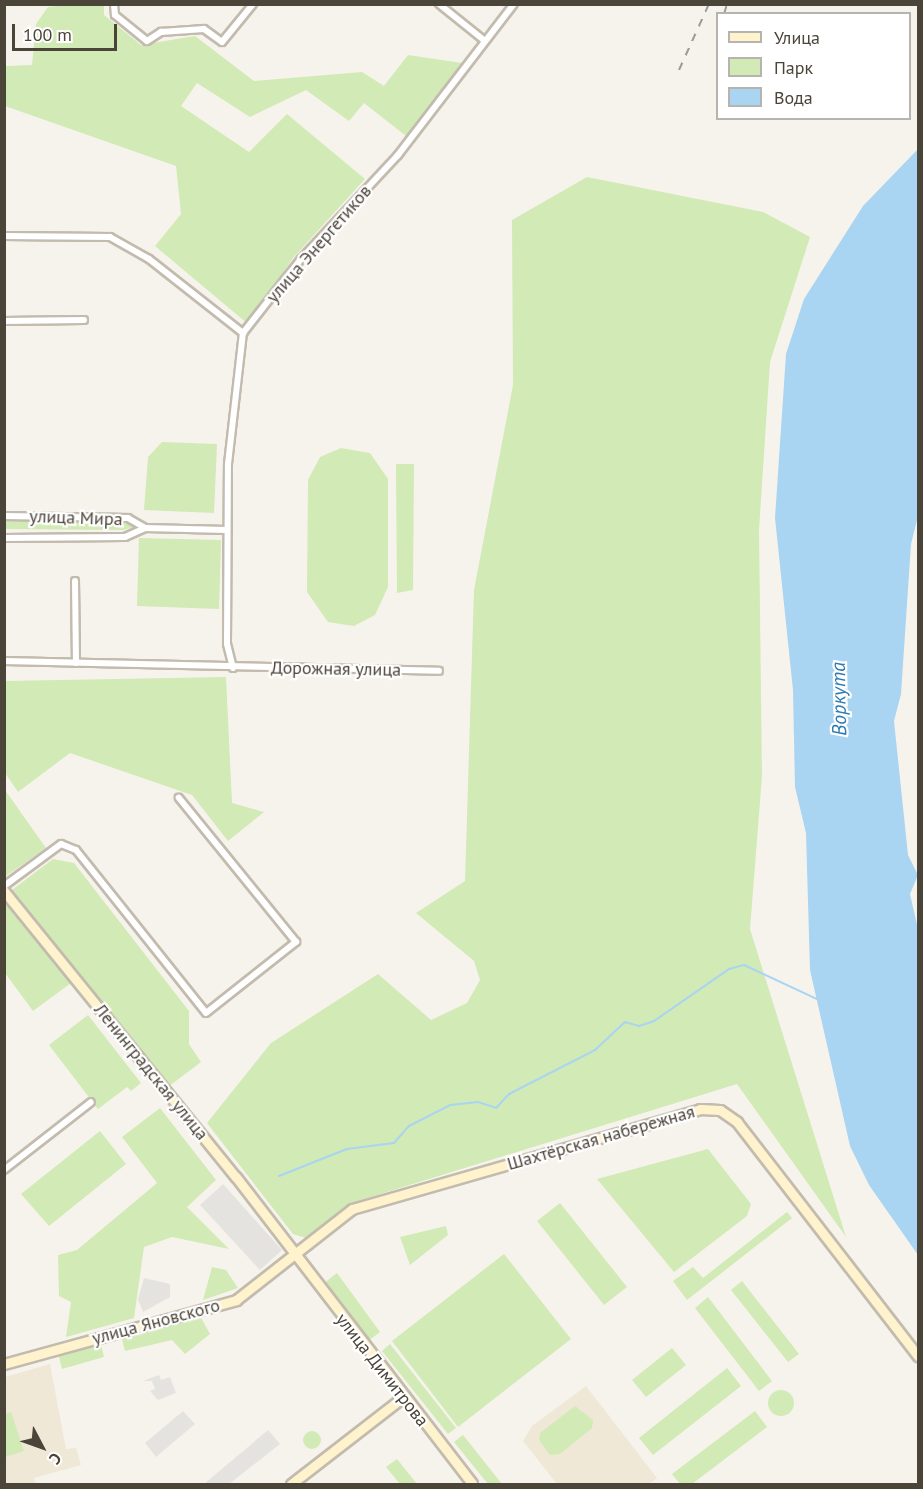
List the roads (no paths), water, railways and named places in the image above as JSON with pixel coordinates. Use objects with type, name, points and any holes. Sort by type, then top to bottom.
[{"type":"street","points":[[114,4],[115,15],[147,41],[161,32],[204,29],[222,42],[253,4]]},
{"type":"street","points":[[439,4],[485,41]]},
{"type":"street","name":"улица Энергетиков","points":[[233,668],[227,644],[227,530],[233,392],[243,333],[301,259],[398,155],[514,4]]},
{"type":"street","points":[[4,236],[110,237],[149,259],[243,333]]},
{"type":"street","points":[[4,321],[84,320]]},
{"type":"street","name":"улица Мира","points":[[4,516],[128,518],[146,528]]},
{"type":"street","name":"улица Мира","points":[[4,538],[125,537],[146,528],[227,530]]},
{"type":"street","points":[[75,581],[76,663]]},
{"type":"street","name":"Дорожная улица","points":[[4,661],[233,668],[439,670]]},
{"type":"street","name":"Ленинградская улица","points":[[179,798],[296,942],[206,1013],[76,850],[62,844],[4,889],[295,1254]]},
{"type":"street","points":[[4,1170],[91,1102]]},
{"type":"street","name":"Шахтёрская набережная","points":[[295,1254],[352,1209],[700,1109],[720,1110],[737,1122],[918,1356]]},
{"type":"street","name":"улица Яновского","points":[[4,1364],[236,1300],[295,1254]]},
{"type":"street","name":"улица Димитрова","points":[[295,1254],[472,1485]]},
{"type":"street","points":[[291,1485],[403,1397]]},
{"type":"water","name":"Воркута","points":[[918,149],[918,516],[911,544],[901,694],[894,721],[908,855],[918,875],[910,894],[918,929],[918,1255],[869,1185],[850,1146],[810,970],[806,833],[795,787],[793,690],[775,518],[786,354],[804,299],[863,206]]},
{"type":"waterway","points":[[279,1176],[347,1149],[394,1143],[409,1126],[450,1105],[478,1102],[496,1108],[509,1094],[595,1050],[625,1022],[639,1026],[654,1021],[729,969],[744,965],[819,1000]]},
{"type":"railway","points":[[679,70],[709,4]]},
{"type":"railway","points":[[725,12],[727,4]]}]
